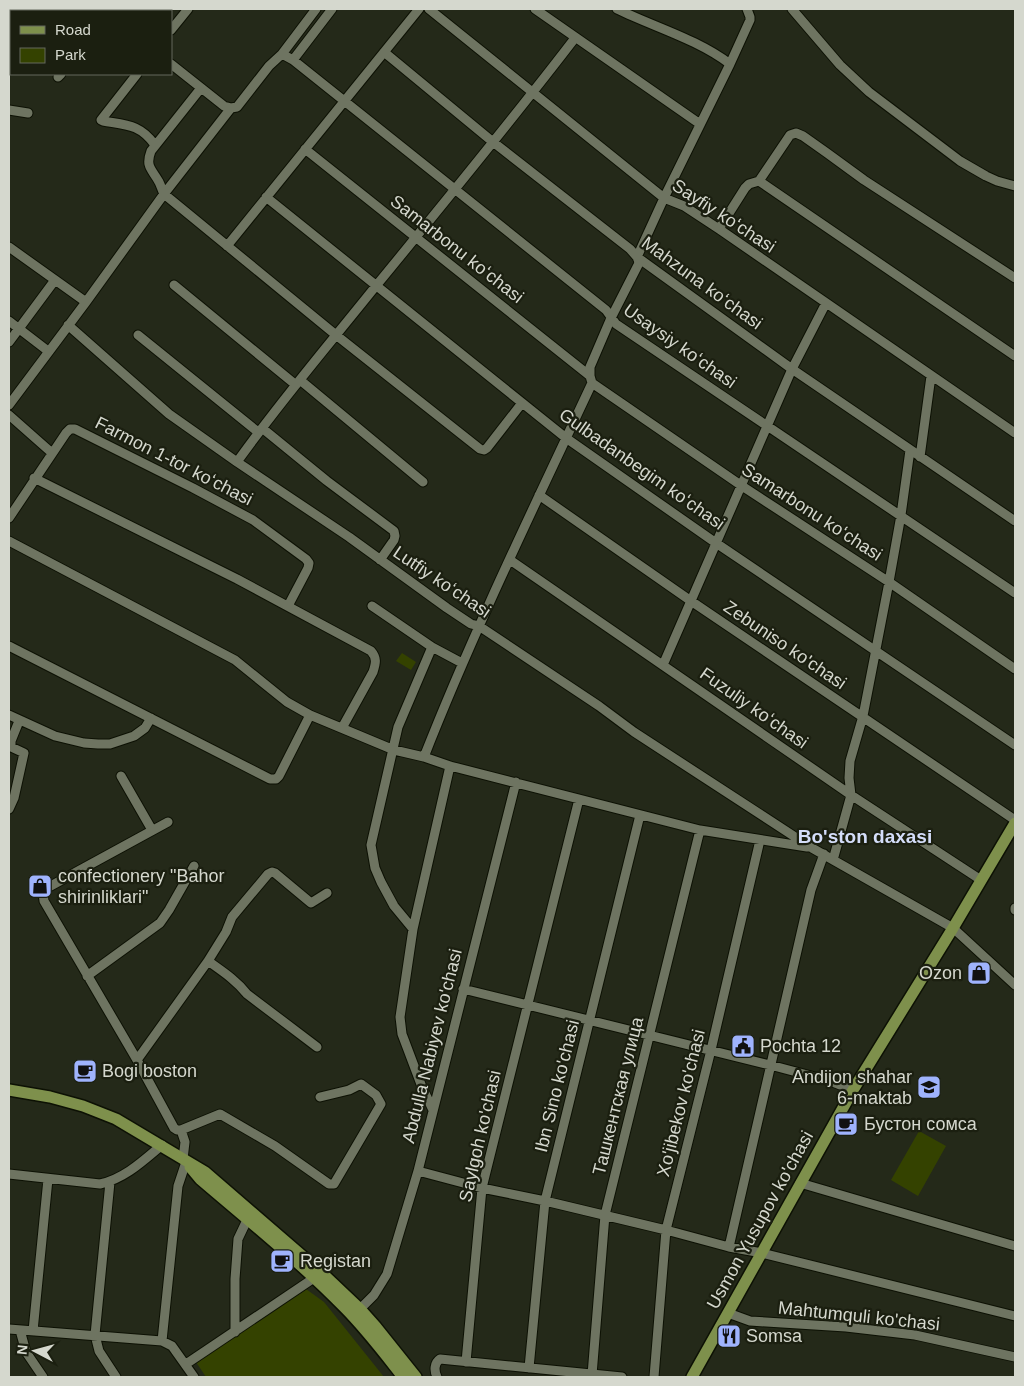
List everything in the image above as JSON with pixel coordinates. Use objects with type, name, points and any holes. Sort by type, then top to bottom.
[{"type":"main road","name":"Usmon Yusupov ko'chasi","points":[[696,1376],[728,1312],[853,1090],[953,928],[1015,822]]},
{"type":"main road","points":[[9,1090],[50,1097],[83,1106],[116,1119],[205,1172],[360,1309],[416,1377]]},
{"type":"main road","points":[[184,1160],[200,1179],[314,1278],[345,1308],[372,1337],[403,1377]]},
{"type":"street","points":[[172,29],[188,9]]},
{"type":"street","points":[[172,65],[224,106],[237,107],[269,66],[282,54],[316,9]]},
{"type":"street","points":[[292,60],[332,9]]},
{"type":"street","name":"Sayfiy koʻchasi","points":[[429,9],[664,198],[684,206],[719,229],[1015,433]]},
{"type":"street","points":[[535,9],[700,124]]},
{"type":"street","points":[[617,9],[688,40],[720,56],[730,64]]},
{"type":"street","points":[[424,757],[462,663],[566,438],[591,379],[590,368],[611,318],[638,265],[637,257],[750,20],[747,9]]},
{"type":"street","points":[[792,9],[840,65],[869,92],[967,165],[997,181],[1015,186]]},
{"type":"street","points":[[227,246],[418,10]]},
{"type":"street","points":[[237,462],[298,382],[575,38]]},
{"type":"street","name":"Mahzuna koʻchasi","points":[[384,52],[493,142],[630,249],[637,257],[792,369],[1015,521]]},
{"type":"street","name":"Usaysiy koʻchasi","points":[[282,54],[344,101],[606,310],[616,324],[901,515],[1015,594]]},
{"type":"street","points":[[136,75],[101,120],[140,129],[151,138],[155,145]]},
{"type":"street","points":[[201,88],[151,151],[148,163],[164,194],[336,335],[480,449],[484,450],[487,448],[522,402]]},
{"type":"street","points":[[9,405],[164,194],[231,108]]},
{"type":"street","points":[[9,110],[28,113]]},
{"type":"street","points":[[719,229],[745,188],[759,181],[793,133],[799,134],[827,152],[864,180],[1015,278]]},
{"type":"street","name":"Samarbonu koʻchasi","points":[[305,149],[591,379],[742,486],[889,582],[1015,669]]},
{"type":"street","points":[[759,181],[1015,356]]},
{"type":"street","name":"Gulbadanbegim koʻchasi","points":[[266,197],[566,438],[716,543],[1015,745]]},
{"type":"street","points":[[9,247],[86,302]]},
{"type":"street","points":[[9,342],[55,280]]},
{"type":"street","points":[[174,285],[423,482]]},
{"type":"street","points":[[662,665],[792,369],[826,303]]},
{"type":"street","points":[[9,321],[48,351]]},
{"type":"street","name":"Lutfiy koʻchasi","points":[[68,325],[169,414],[237,462],[349,537],[470,624],[479,626],[599,706],[634,732],[812,848]]},
{"type":"street","points":[[138,334],[260,430],[394,531],[396,536],[380,560]]},
{"type":"street","points":[[920,457],[931,376]]},
{"type":"street","points":[[9,415],[52,453]]},
{"type":"street","name":"Farmon 1-tor koʻchasi","points":[[9,518],[66,432],[70,429],[75,429],[254,520],[306,558],[309,563],[308,568],[288,606]]},
{"type":"street","points":[[833,860],[851,795],[850,761],[863,716],[889,582],[910,450]]},
{"type":"street","points":[[34,478],[237,579],[371,651],[375,655],[374,672],[342,728]]},
{"type":"street","name":"Zebuniso ko'chasi","points":[[539,495],[1015,822]]},
{"type":"street","points":[[9,541],[235,660],[287,702],[310,715],[394,750],[700,830],[812,848],[953,928],[1015,985]]},
{"type":"street","name":"Fuzuliy koʻchasi","points":[[510,560],[851,795],[981,880]]},
{"type":"street","points":[[372,606],[432,647],[462,663]]},
{"type":"street","points":[[9,646],[267,778],[274,779],[279,776],[310,715]]},
{"type":"street","points":[[413,930],[394,906],[381,882],[371,845],[398,727],[432,647]]},
{"type":"street","points":[[9,715],[55,736],[84,743],[104,744],[110,744],[134,736],[145,728],[151,718]]},
{"type":"street","points":[[9,809],[14,798],[24,753],[10,746],[19,721]]},
{"type":"street","points":[[433,1110],[402,1034],[400,1017],[413,930],[450,766]]},
{"type":"street","points":[[121,776],[152,830]]},
{"type":"street","name":"Abdulla Nabiyev ko'chasi","points":[[360,1309],[374,1295],[387,1274],[418,1171],[516,782]]},
{"type":"street","name":"Saylgoh ko'chasi","points":[[466,1362],[482,1188],[579,799]]},
{"type":"street","name":"Ibn Sino ko'chasi","points":[[529,1368],[545,1201],[640,815]]},
{"type":"street","points":[[168,822],[47,888],[43,893],[44,901],[137,1060],[174,1128],[181,1130],[220,1114],[275,1146],[329,1184],[334,1184],[381,1102],[376,1095],[361,1084],[350,1090],[320,1098]]},
{"type":"street","name":"Ташкентская улица","points":[[592,1375],[605,1215],[700,830]]},
{"type":"street","name":"Xo'jibekov ko'chasi","points":[[654,1377],[666,1230],[711,1050],[760,840]]},
{"type":"street","points":[[729,1247],[811,890],[824,854]]},
{"type":"street","points":[[87,976],[160,922],[170,910],[194,866]]},
{"type":"street","points":[[137,1060],[208,961],[226,932],[232,917],[268,874],[276,873],[311,904],[327,893]]},
{"type":"street","points":[[208,961],[230,976],[247,994],[317,1046]]},
{"type":"street","points":[[463,989],[770,1065],[830,1081],[853,1090]]},
{"type":"street","points":[[162,1341],[178,1186],[184,1160],[184,1142],[181,1130]]},
{"type":"street","points":[[9,1174],[96,1184],[110,1182],[139,1165],[162,1145]]},
{"type":"street","points":[[418,1171],[482,1188],[605,1215],[729,1247],[762,1253],[1015,1316]]},
{"type":"street","points":[[33,1332],[48,1179]]},
{"type":"street","points":[[110,1182],[95,1335],[98,1351],[116,1377]]},
{"type":"street","points":[[800,1183],[1015,1246]]},
{"type":"street","points":[[235,1332],[237,1244],[247,1220]]},
{"type":"street","points":[[9,1329],[162,1341],[172,1346],[189,1373],[235,1332],[314,1278]]},
{"type":"street","name":"Mahtumquli ko'chasi","points":[[728,1312],[750,1321],[915,1335],[1015,1357]]},
{"type":"street","points":[[20,1330],[26,1352],[43,1377]]},
{"type":"street","points":[[437,1377],[435,1369],[440,1359],[622,1377]]},
{"type":"green space","points":[[402,653],[416,662],[411,670],[396,661]]},
{"type":"green space","points":[[919,1131],[946,1146],[918,1196],[891,1180]]},
{"type":"green space","points":[[306,1289],[324,1302],[384,1377],[206,1377],[196,1362]]},
{"type":"place","name":"confectionery \"Bahor shirinliklari\"","points":[[40,886]]},
{"type":"place","name":"Ozon","points":[[979,973]]},
{"type":"place","name":"Pochta 12","points":[[743,1046]]},
{"type":"place","name":"Bogi boston","points":[[85,1071]]},
{"type":"place","name":"Andijon shahar 6-maktab","points":[[929,1087]]},
{"type":"place","name":"Бустон сомса","points":[[846,1124]]},
{"type":"place","name":"Registan","points":[[282,1261]]},
{"type":"place","name":"Somsa","points":[[729,1336]]},
{"type":"district","name":"Bo'ston daxasi","points":[[865,836]]}]
